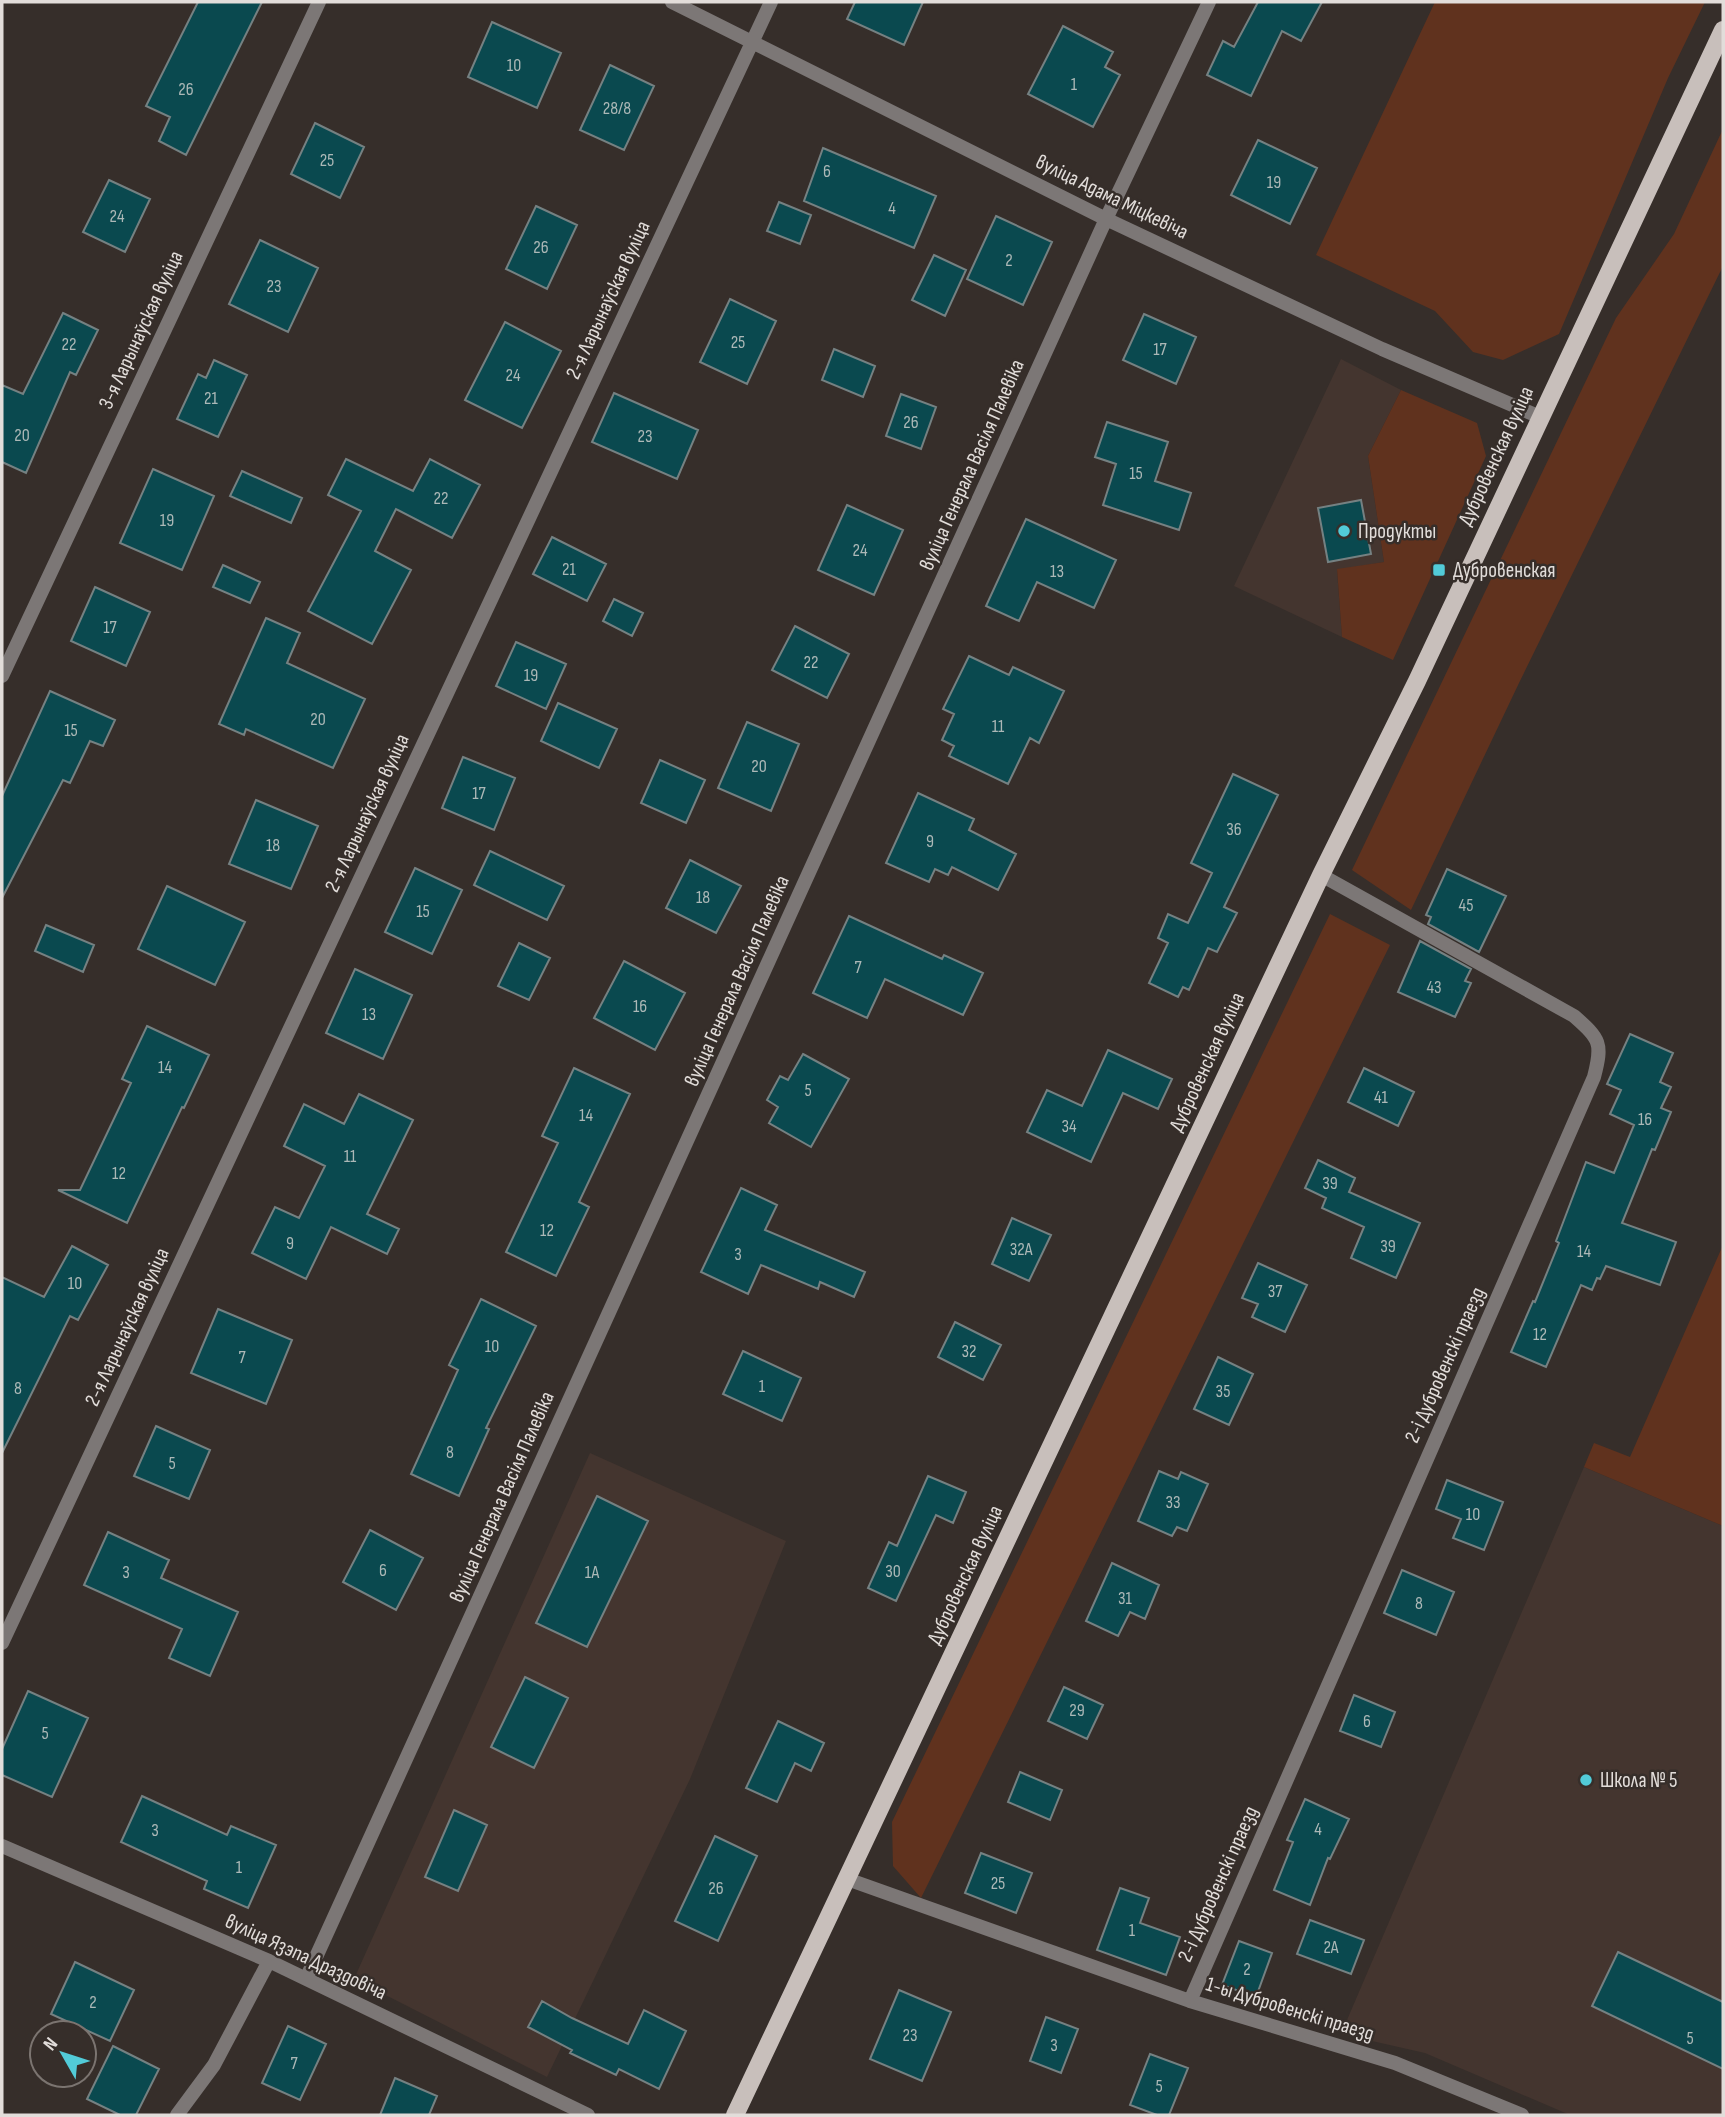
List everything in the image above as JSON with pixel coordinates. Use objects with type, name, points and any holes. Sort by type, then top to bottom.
[{"type":"main road","name":"Дубровенская вуліца","points":[[734,2115],[1321,875],[1417,681],[1723,30]]},
{"type":"street","name":"3-я Ларынаўская вуліца","points":[[2,676],[319,2]]},
{"type":"street","name":"вуліца Адама Міцкевіча","points":[[672,2],[1106,219],[1382,349],[1539,417]]},
{"type":"street","name":"2-я Ларынаўская вуліца","points":[[2,1643],[771,2]]},
{"type":"street","name":"вуліца Генерала Васіля Палевіка","points":[[306,1979],[1106,219],[1209,2]]},
{"type":"street","name":"2-і Дубровенскі праезд","points":[[1190,2001],[1594,1077],[1599,1057],[1598,1041],[1574,1016],[1321,875]]},
{"type":"street","name":"вуліца Язэпа Драздовіча","points":[[2,1846],[269,1961],[588,2115]]},
{"type":"street","name":"1-ы Дубровенскі праезд","points":[[847,1879],[1190,2001],[1395,2063],[1522,2115]]},
{"type":"street","points":[[177,2115],[214,2065],[269,1961]]},
{"type":"shaded area","points":[[1435,2],[1705,2],[1668,78],[1559,334],[1503,360],[1473,352],[1435,311],[1316,255]]},
{"type":"shaded area","points":[[1723,129],[1723,266],[1411,910],[1352,870],[1616,318],[1674,234]]},
{"type":"shaded area","points":[[1341,359],[1401,390],[1368,456],[1384,562],[1337,570],[1342,637],[1234,586]]},
{"type":"shaded area","points":[[1401,390],[1477,423],[1486,456],[1393,660],[1342,637],[1337,569],[1384,562],[1368,456]]},
{"type":"shaded area","points":[[1330,914],[1390,945],[921,1898],[893,1866],[892,1822]]},
{"type":"shaded area","points":[[1723,1245],[1723,1526],[1584,1467],[1594,1443],[1630,1457]]},
{"type":"shaded area","points":[[590,1453],[786,1541],[690,1779],[547,2077],[354,1979]]},
{"type":"shaded area","name":"Школа № 5","points":[[1584,1467],[1723,1526],[1723,2115],[1570,2115],[1425,2053],[1341,2034]]},
{"type":"building","points":[[198,2],[262,2],[186,155],[159,141],[170,117],[146,106]]},
{"type":"building","points":[[855,2],[923,2],[904,45],[847,19]]},
{"type":"building","points":[[1258,2],[1322,2],[1301,41],[1282,31],[1251,96],[1207,75],[1223,41],[1234,47]]},
{"type":"building","points":[[492,22],[561,53],[537,108],[468,77]]},
{"type":"building","points":[[1063,26],[1113,52],[1105,67],[1120,75],[1093,127],[1028,94]]},
{"type":"building","points":[[610,65],[654,86],[624,150],[580,130]]},
{"type":"building","points":[[315,123],[364,147],[340,198],[291,174]]},
{"type":"building","points":[[1258,140],[1317,168],[1290,224],[1231,195]]},
{"type":"building","points":[[823,148],[936,196],[914,248],[804,201]]},
{"type":"building","points":[[109,180],[150,199],[125,252],[83,232]]},
{"type":"building","points":[[779,202],[811,215],[800,244],[767,231]]},
{"type":"building","points":[[536,206],[577,225],[547,289],[506,269]]},
{"type":"building","points":[[996,216],[1052,242],[1023,305],[967,279]]},
{"type":"building","points":[[260,240],[318,268],[288,332],[229,304]]},
{"type":"building","points":[[934,255],[966,270],[945,316],[912,300]]},
{"type":"building","points":[[730,299],[776,321],[747,384],[700,362]]},
{"type":"building","points":[[63,313],[98,330],[76,375],[70,372],[26,473],[2,462],[2,385],[23,394]]},
{"type":"building","points":[[1144,314],[1196,337],[1176,384],[1123,360]]},
{"type":"building","points":[[505,322],[561,351],[522,428],[465,400]]},
{"type":"building","points":[[834,349],[875,366],[863,397],[822,380]]},
{"type":"building","points":[[214,360],[247,375],[218,437],[177,419],[198,374],[206,378]]},
{"type":"building","points":[[614,393],[698,430],[677,479],[592,442]]},
{"type":"building","points":[[901,394],[936,407],[921,449],[886,436]]},
{"type":"building","points":[[1107,422],[1168,442],[1155,481],[1191,493],[1179,530],[1103,505],[1116,464],[1095,457]]},
{"type":"building","points":[[346,459],[413,491],[430,459],[480,485],[452,538],[396,509],[375,551],[411,570],[372,644],[308,611],[361,511],[328,495]]},
{"type":"building","points":[[153,469],[214,496],[182,570],[120,543]]},
{"type":"building","points":[[242,471],[302,498],[291,523],[230,496]]},
{"type":"building","name":"Продукты","points":[[1361,500],[1371,554],[1328,562],[1318,508]]},
{"type":"building","points":[[847,505],[903,530],[874,595],[818,570]]},
{"type":"building","points":[[1026,519],[1116,560],[1094,608],[1037,582],[1019,621],[986,606]]},
{"type":"building","points":[[552,537],[606,564],[587,601],[533,574]]},
{"type":"building","points":[[223,565],[260,582],[250,603],[213,587]]},
{"type":"building","points":[[95,587],[150,612],[126,666],[71,641]]},
{"type":"building","points":[[614,599],[643,613],[632,636],[603,621]]},
{"type":"building","points":[[266,618],[300,633],[287,663],[365,699],[333,768],[246,729],[244,735],[219,724]]},
{"type":"building","points":[[795,626],[849,654],[827,698],[772,670]]},
{"type":"building","points":[[516,642],[566,664],[546,709],[496,686]]},
{"type":"building","points":[[969,656],[1009,675],[1013,667],[1064,691],[1039,743],[1030,738],[1008,784],[949,756],[954,746],[942,740],[954,714],[943,709]]},
{"type":"building","points":[[50,691],[115,720],[103,746],[90,741],[70,783],[63,780],[2,898],[2,796]]},
{"type":"building","points":[[558,703],[617,729],[599,768],[541,741]]},
{"type":"building","points":[[747,722],[799,744],[771,811],[718,788]]},
{"type":"building","points":[[463,757],[515,778],[494,830],[442,808]]},
{"type":"building","points":[[660,760],[705,780],[686,823],[641,803]]},
{"type":"building","points":[[1233,774],[1278,795],[1224,907],[1237,913],[1217,952],[1208,948],[1189,990],[1183,987],[1178,997],[1149,983],[1168,943],[1158,938],[1168,914],[1188,923],[1212,873],[1191,863]]},
{"type":"building","points":[[918,793],[974,819],[969,830],[1016,854],[998,890],[952,867],[948,875],[935,869],[929,882],[886,863]]},
{"type":"building","points":[[256,800],[318,826],[291,889],[229,864]]},
{"type":"building","points":[[490,851],[564,886],[547,920],[474,885]]},
{"type":"building","points":[[690,860],[741,886],[716,933],[666,908]]},
{"type":"building","points":[[415,868],[462,890],[432,954],[385,932]]},
{"type":"building","points":[[1447,869],[1506,896],[1479,952],[1428,924],[1431,917],[1426,915]]},
{"type":"building","points":[[167,886],[245,922],[215,985],[138,949]]},
{"type":"building","points":[[849,916],[942,959],[944,955],[983,973],[963,1015],[885,979],[867,1018],[813,993]]},
{"type":"building","points":[[46,925],[94,945],[83,972],[35,951]]},
{"type":"building","points":[[1420,941],[1471,969],[1465,981],[1471,983],[1455,1017],[1398,992]]},
{"type":"building","points":[[519,943],[550,958],[529,1000],[498,986]]},
{"type":"building","points":[[624,961],[685,993],[655,1050],[594,1018]]},
{"type":"building","points":[[355,969],[412,995],[383,1059],[326,1033]]},
{"type":"building","points":[[147,1026],[209,1055],[127,1223],[58,1190],[80,1190],[131,1083],[122,1079]]},
{"type":"building","points":[[1630,1034],[1673,1053],[1660,1082],[1671,1087],[1661,1108],[1671,1112],[1655,1150],[1652,1149],[1622,1223],[1676,1242],[1660,1285],[1606,1266],[1592,1290],[1581,1285],[1546,1367],[1511,1352],[1559,1243],[1556,1241],[1586,1162],[1614,1173],[1634,1125],[1610,1114],[1621,1090],[1607,1084]]},
{"type":"building","points":[[1108,1050],[1172,1079],[1158,1109],[1123,1093],[1091,1162],[1027,1132],[1047,1090],[1082,1106]]},
{"type":"building","points":[[803,1054],[849,1079],[811,1147],[769,1123],[778,1107],[767,1100],[780,1076],[788,1080]]},
{"type":"building","points":[[574,1068],[630,1094],[579,1202],[589,1207],[556,1276],[506,1252],[558,1143],[542,1136]]},
{"type":"building","points":[[1364,1068],[1414,1092],[1398,1126],[1348,1102]]},
{"type":"building","points":[[359,1094],[413,1120],[367,1214],[399,1229],[387,1254],[331,1227],[306,1279],[252,1253],[275,1207],[299,1218],[325,1166],[284,1146],[304,1104],[344,1124]]},
{"type":"building","points":[[1318,1160],[1355,1178],[1349,1192],[1420,1223],[1396,1278],[1351,1258],[1364,1227],[1322,1208],[1326,1198],[1305,1188]]},
{"type":"building","points":[[741,1188],[777,1205],[765,1230],[865,1272],[854,1297],[820,1282],[818,1289],[761,1265],[748,1294],[701,1272]]},
{"type":"building","points":[[1012,1218],[1051,1235],[1029,1281],[992,1264]]},
{"type":"building","points":[[72,1246],[108,1265],[78,1320],[70,1316],[2,1453],[2,1277],[44,1297]]},
{"type":"building","points":[[1258,1263],[1307,1285],[1285,1332],[1252,1317],[1258,1304],[1242,1298]]},
{"type":"building","points":[[481,1299],[536,1326],[486,1428],[489,1429],[459,1496],[411,1474],[458,1370],[449,1365]]},
{"type":"building","points":[[218,1309],[292,1340],[266,1404],[191,1373]]},
{"type":"building","points":[[955,1322],[1001,1345],[983,1380],[938,1357]]},
{"type":"building","points":[[743,1351],[801,1378],[782,1421],[723,1394]]},
{"type":"building","points":[[1218,1357],[1253,1374],[1229,1425],[1194,1409]]},
{"type":"building","points":[[156,1426],[210,1450],[189,1499],[134,1476]]},
{"type":"building","points":[[1159,1471],[1178,1479],[1181,1472],[1208,1484],[1187,1531],[1177,1527],[1172,1536],[1138,1521]]},
{"type":"building","points":[[928,1476],[966,1492],[953,1523],[936,1515],[896,1601],[868,1588],[889,1542],[897,1546]]},
{"type":"building","points":[[1447,1480],[1503,1502],[1484,1550],[1453,1538],[1461,1519],[1436,1509]]},
{"type":"building","points":[[597,1496],[648,1521],[587,1647],[536,1623]]},
{"type":"building","points":[[370,1530],[423,1558],[396,1610],[343,1582]]},
{"type":"building","points":[[108,1532],[169,1560],[161,1578],[238,1612],[210,1676],[169,1658],[182,1629],[84,1585]]},
{"type":"building","points":[[1112,1563],[1159,1585],[1145,1619],[1130,1612],[1118,1636],[1086,1621]]},
{"type":"building","points":[[1402,1570],[1454,1592],[1436,1635],[1384,1613]]},
{"type":"building","points":[[525,1677],[568,1698],[534,1768],[491,1747]]},
{"type":"building","points":[[1064,1687],[1103,1705],[1087,1739],[1048,1721]]},
{"type":"building","points":[[28,1691],[88,1718],[52,1797],[2,1775],[2,1749]]},
{"type":"building","points":[[1354,1695],[1395,1712],[1381,1747],[1340,1731]]},
{"type":"building","points":[[778,1721],[824,1743],[811,1771],[795,1763],[777,1802],[746,1788]]},
{"type":"building","points":[[1020,1772],[1062,1790],[1050,1820],[1008,1802]]},
{"type":"building","points":[[142,1796],[227,1835],[231,1826],[276,1845],[248,1908],[204,1889],[207,1881],[121,1842]]},
{"type":"building","points":[[1305,1799],[1349,1819],[1330,1859],[1328,1858],[1310,1905],[1274,1890],[1293,1842],[1287,1840]]},
{"type":"building","points":[[454,1810],[487,1825],[458,1891],[425,1877]]},
{"type":"building","points":[[715,1836],[757,1856],[718,1941],[675,1921]]},
{"type":"building","points":[[981,1853],[1032,1873],[1016,1913],[965,1893]]},
{"type":"building","points":[[1120,1888],[1149,1898],[1140,1923],[1180,1937],[1166,1975],[1097,1950]]},
{"type":"building","points":[[1310,1920],[1364,1940],[1351,1974],[1297,1954]]},
{"type":"building","points":[[1239,1941],[1272,1953],[1256,1997],[1222,1985]]},
{"type":"building","points":[[1618,1952],[1723,2002],[1723,2069],[1592,2006]]},
{"type":"building","points":[[75,1962],[134,1990],[110,2041],[98,2036],[98,2019],[62,2019],[51,2014]]},
{"type":"building","points":[[899,1990],[951,2012],[922,2081],[870,2059]]},
{"type":"building","points":[[542,2001],[628,2044],[644,2010],[686,2031],[659,2089],[619,2069],[616,2075],[570,2053],[572,2050],[528,2027]]},
{"type":"building","points":[[1046,2017],[1078,2029],[1061,2073],[1030,2061]]},
{"type":"building","points":[[288,2026],[326,2044],[300,2100],[262,2083]]},
{"type":"building","points":[[113,2046],[159,2069],[136,2115],[120,2115],[87,2099],[92,2089],[98,2089],[98,2077]]},
{"type":"building","points":[[1150,2054],[1188,2068],[1169,2115],[1157,2115],[1130,2105]]},
{"type":"building","points":[[395,2078],[437,2096],[429,2115],[380,2115]]},
{"type":"place","name":"Продукты","points":[[1344,531]]},
{"type":"place","name":"Дубровенская","points":[[1439,570]]},
{"type":"place","name":"Школа № 5","points":[[1586,1780]]}]
